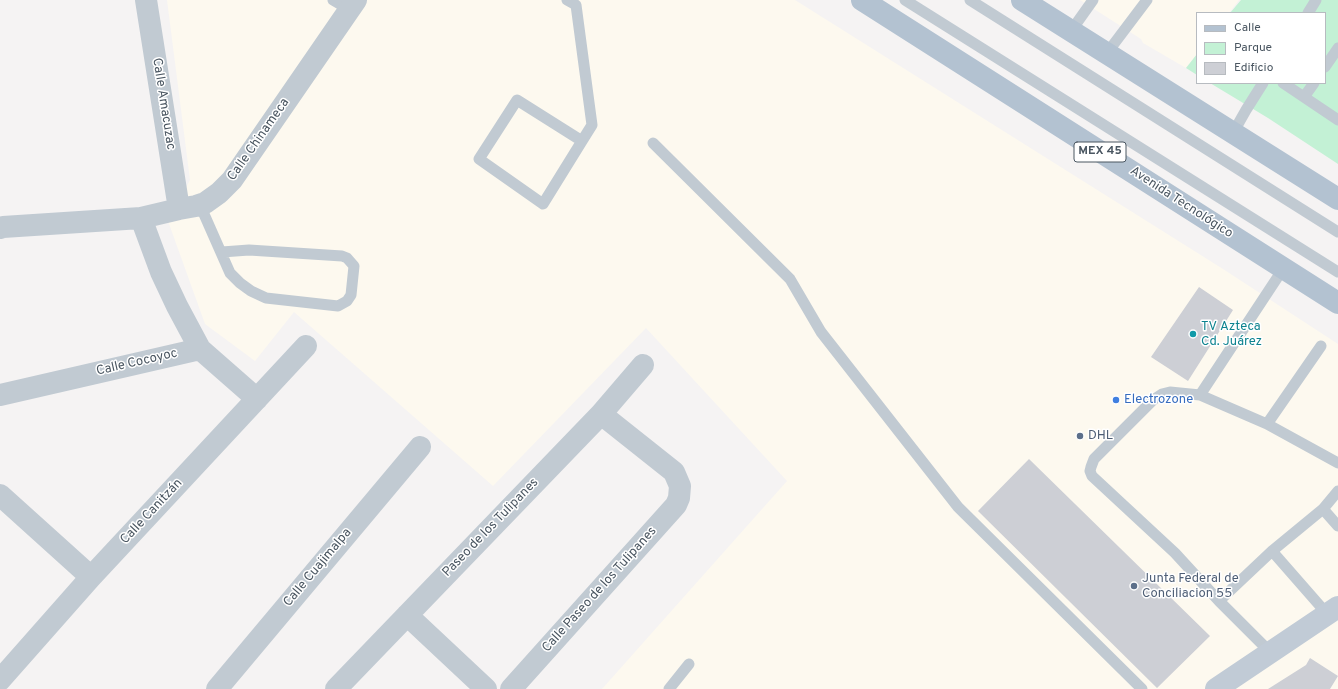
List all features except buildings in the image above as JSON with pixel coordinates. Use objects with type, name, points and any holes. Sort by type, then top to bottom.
[{"type":"main road","name":"Avenida Tecnológico","points":[[862,0],[1338,303]]},
{"type":"main road","points":[[1022,0],[1338,199]]},
{"type":"street","name":"Calle Amacuzac","points":[[146,0],[190,207]]},
{"type":"street","name":"Calle Chinameca","points":[[1,223],[140,218],[190,207],[219,193],[232,180],[346,3]]},
{"type":"street","points":[[140,218],[164,279],[200,349],[258,399]]},
{"type":"street","name":"Calle Canitzán","points":[[0,680],[91,577],[306,346]]},
{"type":"street","name":"Calle Cocoyoc","points":[[0,395],[200,349]]},
{"type":"street","name":"Paseo de los Tulipanes","points":[[336,689],[601,414],[643,365]]},
{"type":"street","name":"Calle Paseo de los Tulipanes","points":[[511,689],[676,505],[679,498],[680,486],[674,472],[601,414]]},
{"type":"street","name":"Calle Cuajimalpa","points":[[217,689],[420,447]]},
{"type":"street","points":[[0,495],[91,577]]},
{"type":"street","points":[[1216,689],[1333,611]]},
{"type":"street","points":[[407,615],[486,689]]},
{"type":"lane","points":[[906,0],[1338,272]]},
{"type":"lane","points":[[970,0],[1338,232]]},
{"type":"lane","points":[[1071,31],[1093,0]]},
{"type":"lane","points":[[1107,53],[1147,0]]},
{"type":"lane","points":[[1309,12],[1316,0]]},
{"type":"lane","points":[[574,2],[592,125],[543,204],[479,160],[517,100],[582,141]]},
{"type":"lane","points":[[1326,66],[1338,48]]},
{"type":"lane","points":[[1233,133],[1262,84]]},
{"type":"lane","points":[[1284,84],[1338,120]]},
{"type":"lane","points":[[1304,97],[1313,84]]},
{"type":"lane","points":[[653,143],[790,279],[821,332],[958,507],[1142,689]]},
{"type":"lane","points":[[190,207],[222,252],[230,273],[252,291],[266,298],[338,306],[347,301],[351,295],[354,266],[347,258],[342,256],[249,250],[222,252]]},
{"type":"lane","points":[[1200,395],[1283,269]]},
{"type":"lane","points":[[1267,424],[1321,346]]},
{"type":"lane","points":[[1271,653],[1219,601],[1175,553],[1092,476],[1090,471],[1091,463],[1153,400],[1162,394],[1170,392],[1200,395],[1267,424],[1338,463]]},
{"type":"lane","points":[[1219,601],[1272,551],[1322,508],[1338,491]]},
{"type":"lane","points":[[1322,508],[1338,526]]},
{"type":"lane","points":[[1272,551],[1333,611]]},
{"type":"lane","points":[[669,689],[690,664]]},
{"type":"shaded area","points":[[167,0],[795,0],[1223,269],[1338,344],[1338,689],[602,689],[787,481],[646,328],[493,486],[294,312],[255,361],[205,324],[168,221],[190,180]]},
{"type":"shaded area","points":[[1080,0],[1239,0],[1230,12],[1196,12],[1196,55],[1186,68],[1143,43],[1141,39]]},
{"type":"green space","points":[[1241,0],[1338,0],[1338,164],[1268,118],[1212,84],[1326,84],[1326,12],[1231,12]]},
{"type":"green space","points":[[1196,55],[1196,74],[1186,68]]},
{"type":"place","name":"TV Azteca Cd. Juárez","points":[[1193,334]]},
{"type":"place","name":"Electrozone","points":[[1116,400]]},
{"type":"place","name":"DHL","points":[[1080,436]]},
{"type":"place","name":"Junta Federal de Conciliacion 55","points":[[1134,586]]}]
